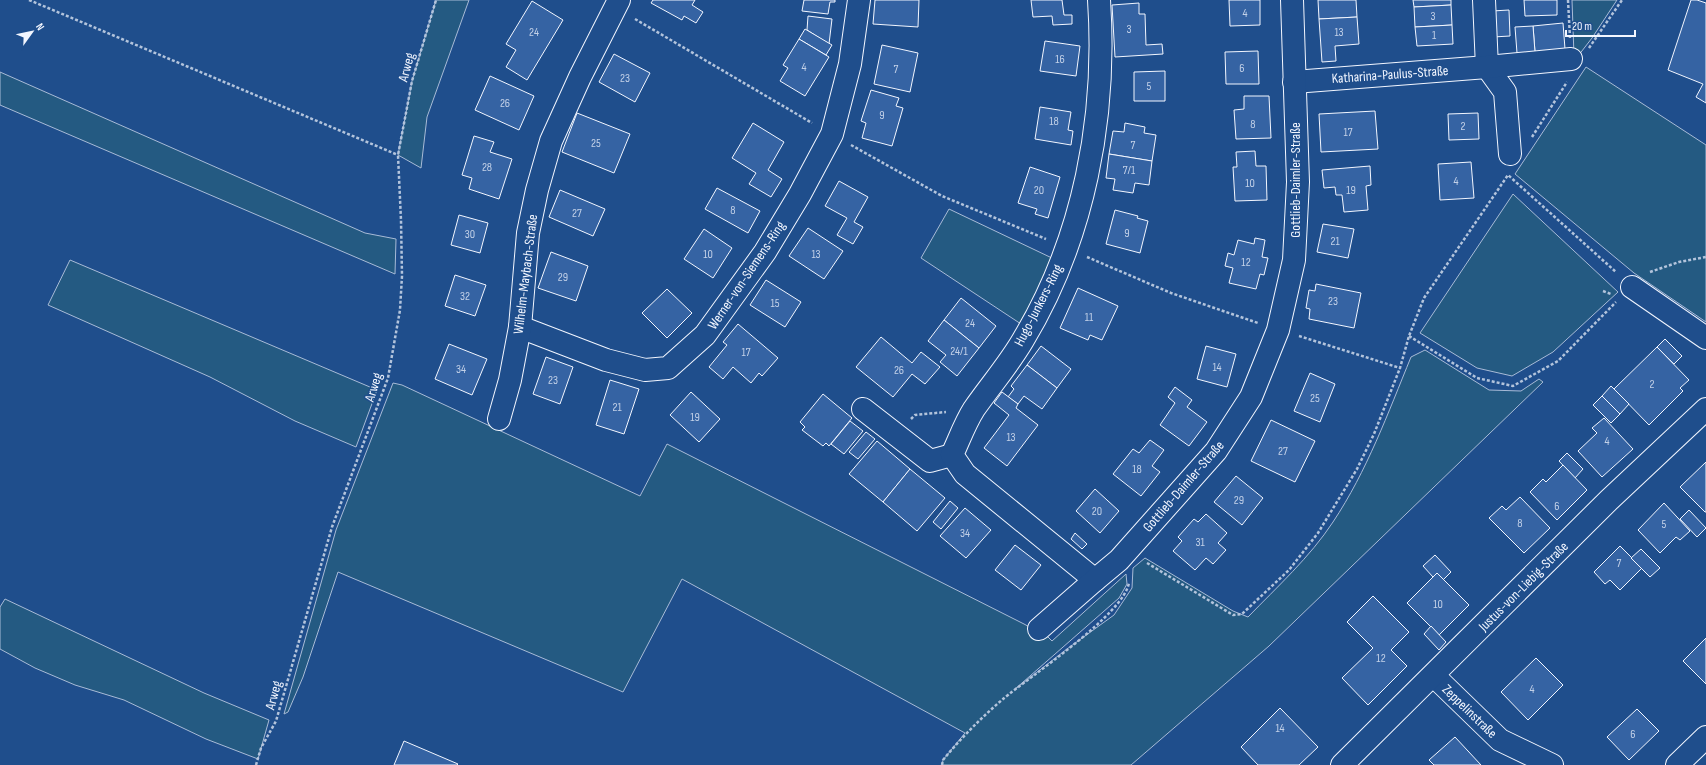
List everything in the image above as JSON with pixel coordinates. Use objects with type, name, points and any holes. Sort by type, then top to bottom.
[{"type":"street","name":"Werner-von-Siemens-Ring","points":[[520,327],[606,360],[645,370],[668,368],[705,335],[765,252],[800,194],[832,134],[850,64],[859,0]]},
{"type":"street","name":"Hugo-Junkers-Ring","points":[[952,455],[973,411],[1023,340],[1046,297],[1066,248],[1089,174],[1099,106],[1102,34],[1099,0]]},
{"type":"street","name":"Gottlieb-Daimler-Straße","points":[[1039,629],[1123,556],[1216,451],[1251,397],[1278,330],[1294,260],[1298,182],[1292,0]]},
{"type":"street","points":[[1484,0],[1487,67],[1505,92],[1510,166]]},
{"type":"street","name":"Wilhelm-Maybach-Straße","points":[[499,419],[510,380],[520,327],[528,234],[537,190],[551,141],[617,4]]},
{"type":"street","name":"Katharina-Paulus-Straße","points":[[1294,82],[1487,67],[1575,63]]},
{"type":"street","points":[[1632,287],[1706,338]]},
{"type":"street","points":[[863,409],[930,461],[952,455],[965,474],[1094,580]]},
{"type":"street","name":"Justus-von-Liebig-Straße","points":[[1342,765],[1434,676],[1609,500],[1706,409]]},
{"type":"street","name":"Zeppelinstraße","points":[[1434,676],[1500,740],[1552,765]]},
{"type":"street","points":[[1677,765],[1706,737]]},
{"type":"path","points":[[29,0],[398,155]]},
{"type":"path","name":"Arweg","points":[[256,765],[262,748],[276,721],[332,527],[388,378],[400,310],[402,276],[402,220],[398,155],[412,81],[436,0]]},
{"type":"path","points":[[1568,0],[1575,63]]},
{"type":"path","points":[[1531,140],[1575,63],[1622,0]]},
{"type":"path","points":[[617,4],[832,134],[942,196],[1171,293],[1278,330],[1400,368]]},
{"type":"path","points":[[1123,556],[1233,616],[1242,614],[1289,570],[1318,533],[1357,469],[1374,434],[1400,368],[1409,336],[1424,298],[1510,166],[1632,287]]},
{"type":"path","points":[[1409,336],[1477,378],[1513,386],[1558,361],[1615,303],[1650,272],[1679,262],[1706,257]]},
{"type":"path","points":[[896,435],[915,415],[973,411]]},
{"type":"path","points":[[942,765],[943,760],[965,733],[1003,699],[1109,614],[1128,589],[1130,574],[1123,556]]},
{"type":"shaded area","points":[[436,0],[469,0],[427,117],[421,168],[398,155],[412,81]]},
{"type":"shaded area","points":[[1572,0],[1617,0],[1592,38],[1578,56],[1574,56]]},
{"type":"shaded area","points":[[1586,67],[1706,145],[1706,322],[1634,273],[1515,174]]},
{"type":"shaded area","points":[[0,72],[365,233],[396,239],[395,274],[0,105]]},
{"type":"shaded area","points":[[1513,194],[1618,292],[1553,352],[1512,376],[1477,368],[1420,333]]},
{"type":"shaded area","points":[[949,209],[1054,259],[1021,324],[921,258]]},
{"type":"shaded area","points":[[70,260],[377,390],[356,447],[295,421],[210,377],[48,305]]},
{"type":"shaded area","points":[[1425,350],[1489,390],[1521,391],[1539,379],[1543,382],[1269,646],[1131,765],[942,765],[943,760],[965,733],[682,579],[623,692],[338,572],[303,677],[288,712],[284,714],[336,530],[393,383],[402,385],[640,496],[667,444],[1024,624],[1048,637],[1052,641],[1126,574],[1127,584],[1119,598],[1014,690],[1114,615],[1132,588],[1133,568],[1145,558],[1233,611],[1248,617],[1304,560],[1333,522],[1367,462],[1411,357]]},
{"type":"shaded area","points":[[5,599],[204,693],[269,720],[258,759],[206,739],[124,700],[75,685],[35,668],[0,649],[0,607]]},
{"type":"building","points":[[653,0],[695,0],[692,5],[703,12],[696,23],[684,16],[682,20],[651,3]]},
{"type":"building","points":[[804,0],[835,0],[835,2],[830,2],[828,14],[802,11]]},
{"type":"building","points":[[875,0],[919,0],[918,27],[873,24]]},
{"type":"building","points":[[1031,0],[1062,0],[1064,15],[1072,15],[1072,24],[1053,25],[1052,16],[1033,17]]},
{"type":"building","points":[[1229,0],[1260,0],[1260,25],[1230,26]]},
{"type":"building","points":[[1318,0],[1356,0],[1357,17],[1319,19]]},
{"type":"building","points":[[1413,0],[1451,0],[1451,5],[1414,7]]},
{"type":"building","points":[[1524,0],[1557,0],[1557,15],[1525,16]]},
{"type":"building","points":[[1691,0],[1706,3],[1706,103],[1696,97],[1703,84],[1668,70]]},
{"type":"building","points":[[532,1],[563,20],[527,80],[506,67],[516,50],[506,44]]},
{"type":"building","points":[[1139,3],[1139,14],[1145,14],[1146,45],[1162,44],[1163,54],[1115,57],[1112,5]]},
{"type":"building","points":[[1451,5],[1452,25],[1415,27],[1414,7]]},
{"type":"building","points":[[1509,10],[1510,36],[1493,37],[1492,11]]},
{"type":"building","points":[[808,16],[832,19],[829,44],[807,30]]},
{"type":"building","points":[[1357,17],[1359,44],[1335,46],[1336,61],[1322,62],[1319,19]]},
{"type":"building","points":[[1563,23],[1565,49],[1535,52],[1533,26]]},
{"type":"building","points":[[1452,25],[1453,44],[1417,46],[1415,27]]},
{"type":"building","points":[[1533,26],[1535,52],[1517,53],[1515,27]]},
{"type":"building","points":[[805,29],[832,45],[826,55],[799,39]]},
{"type":"building","points":[[799,39],[829,57],[805,96],[780,81],[788,68],[783,65]]},
{"type":"building","points":[[1045,41],[1080,46],[1076,76],[1040,71]]},
{"type":"building","points":[[882,45],[918,53],[910,92],[874,84]]},
{"type":"building","points":[[1258,51],[1259,84],[1226,84],[1225,52]]},
{"type":"building","points":[[614,54],[650,73],[635,102],[599,82]]},
{"type":"building","points":[[1165,71],[1165,101],[1134,101],[1134,72]]},
{"type":"building","points":[[490,76],[534,96],[519,130],[475,110]]},
{"type":"building","points":[[871,90],[899,98],[896,106],[903,108],[892,146],[862,138],[866,123],[861,121]]},
{"type":"building","points":[[1244,96],[1269,96],[1271,138],[1236,139],[1234,110],[1244,109]]},
{"type":"building","points":[[1040,107],[1071,112],[1068,130],[1073,131],[1071,145],[1035,139]]},
{"type":"building","points":[[1375,111],[1378,149],[1321,152],[1319,114]]},
{"type":"building","points":[[577,113],[630,134],[614,173],[562,152]]},
{"type":"building","points":[[1478,113],[1479,139],[1449,140],[1448,114]]},
{"type":"building","points":[[753,123],[784,142],[768,170],[782,179],[771,197],[749,184],[756,173],[732,158]]},
{"type":"building","points":[[1125,123],[1145,127],[1144,133],[1156,135],[1152,161],[1109,154],[1113,131],[1124,132]]},
{"type":"building","points":[[474,136],[494,142],[490,152],[512,159],[499,199],[469,189],[472,178],[462,175]]},
{"type":"building","points":[[1255,151],[1256,166],[1266,166],[1267,200],[1235,201],[1233,167],[1237,167],[1236,152]]},
{"type":"building","points":[[1109,154],[1152,161],[1149,185],[1135,183],[1133,193],[1113,190],[1115,179],[1106,178]]},
{"type":"building","points":[[1471,162],[1474,198],[1440,200],[1438,164]]},
{"type":"building","points":[[1370,166],[1371,185],[1366,186],[1368,210],[1344,212],[1342,195],[1336,195],[1335,187],[1324,188],[1322,170]]},
{"type":"building","points":[[1030,167],[1060,177],[1048,218],[1035,214],[1037,209],[1018,203]]},
{"type":"building","points":[[839,181],[868,197],[854,222],[863,227],[853,244],[837,235],[847,218],[825,206]]},
{"type":"building","points":[[717,188],[760,211],[748,233],[705,209]]},
{"type":"building","points":[[560,190],[605,209],[593,236],[549,217]]},
{"type":"building","points":[[1115,210],[1138,216],[1137,218],[1148,221],[1140,253],[1106,244]]},
{"type":"building","points":[[459,215],[488,223],[480,253],[451,245]]},
{"type":"building","points":[[1323,224],[1354,229],[1348,258],[1317,252]]},
{"type":"building","points":[[808,228],[843,251],[824,279],[789,256]]},
{"type":"building","points":[[704,229],[732,248],[713,278],[684,259]]},
{"type":"building","points":[[1255,238],[1265,240],[1262,257],[1268,258],[1264,275],[1260,274],[1256,289],[1229,283],[1233,268],[1225,266],[1228,253],[1234,255],[1238,240],[1254,244]]},
{"type":"building","points":[[551,252],[588,266],[576,301],[538,288]]},
{"type":"building","points":[[455,275],[486,285],[475,316],[445,306]]},
{"type":"building","points":[[766,280],[801,302],[785,327],[750,305]]},
{"type":"building","points":[[1316,284],[1361,293],[1354,328],[1309,319],[1310,309],[1306,308],[1309,290],[1315,291]]},
{"type":"building","points":[[1078,288],[1118,306],[1102,340],[1090,335],[1088,340],[1060,328]]},
{"type":"building","points":[[667,289],[692,313],[667,338],[642,313]]},
{"type":"building","points":[[961,298],[996,326],[979,348],[944,320]]},
{"type":"building","points":[[944,320],[979,348],[957,376],[940,362],[946,355],[928,341]]},
{"type":"building","points":[[738,324],[778,358],[762,376],[759,373],[751,383],[733,367],[723,379],[709,367],[727,345],[723,342]]},
{"type":"building","points":[[881,337],[912,363],[921,352],[940,367],[925,384],[912,374],[893,397],[856,367]]},
{"type":"building","points":[[1665,339],[1682,356],[1674,364],[1657,347]]},
{"type":"building","points":[[449,344],[487,359],[472,395],[435,379]]},
{"type":"building","points":[[1041,346],[1071,369],[1057,388],[1027,365]]},
{"type":"building","points":[[1206,346],[1236,354],[1227,387],[1197,379]]},
{"type":"building","points":[[1657,347],[1689,380],[1680,388],[1683,391],[1649,425],[1614,389]]},
{"type":"building","points":[[546,357],[573,367],[560,404],[533,394]]},
{"type":"building","points":[[1027,365],[1057,388],[1042,409],[1024,396],[1018,404],[1008,397],[1014,389],[1011,386]]},
{"type":"building","points":[[1310,373],[1335,384],[1320,422],[1294,411]]},
{"type":"building","points":[[610,380],[639,389],[624,434],[596,425]]},
{"type":"building","points":[[1611,386],[1629,404],[1620,414],[1602,396]]},
{"type":"building","points":[[1175,387],[1192,400],[1187,407],[1207,422],[1189,446],[1160,425],[1175,403],[1168,397]]},
{"type":"building","points":[[691,392],[720,419],[699,442],[670,415]]},
{"type":"building","points":[[1002,392],[1018,404],[1016,408],[1038,425],[1007,466],[984,448],[1009,415],[994,403]]},
{"type":"building","points":[[823,394],[852,418],[829,446],[826,443],[823,446],[802,430],[805,427],[800,422]]},
{"type":"building","points":[[1602,396],[1620,414],[1611,423],[1593,405]]},
{"type":"building","points":[[1604,418],[1633,449],[1602,477],[1578,451],[1597,433],[1592,428]]},
{"type":"building","points":[[1271,420],[1315,441],[1295,482],[1251,461]]},
{"type":"building","points":[[850,421],[863,431],[844,454],[831,444]]},
{"type":"building","points":[[866,432],[875,439],[858,459],[849,452]]},
{"type":"building","points":[[1150,440],[1164,450],[1152,466],[1160,472],[1141,496],[1113,474],[1133,449],[1139,453]]},
{"type":"building","points":[[877,441],[910,469],[883,502],[849,474]]},
{"type":"building","points":[[1567,453],[1583,469],[1575,478],[1559,461]]},
{"type":"building","points":[[1706,462],[1706,512],[1705,512],[1680,487]]},
{"type":"building","points":[[1563,465],[1587,490],[1557,520],[1530,492],[1543,479],[1546,482]]},
{"type":"building","points":[[910,469],[945,498],[917,531],[883,502]]},
{"type":"building","points":[[1236,476],[1263,498],[1242,525],[1214,502]]},
{"type":"building","points":[[1095,489],[1119,511],[1100,533],[1076,511]]},
{"type":"building","points":[[1520,497],[1550,528],[1524,553],[1489,518],[1502,506],[1506,510]]},
{"type":"building","points":[[950,501],[958,508],[941,529],[933,522]]},
{"type":"building","points":[[1664,503],[1690,531],[1680,540],[1676,537],[1660,553],[1638,530]]},
{"type":"building","points":[[965,508],[991,530],[966,558],[940,536]]},
{"type":"building","points":[[1689,510],[1706,528],[1697,537],[1680,519]]},
{"type":"building","points":[[1206,514],[1227,533],[1218,543],[1226,550],[1213,564],[1206,558],[1195,570],[1173,551],[1182,541],[1178,537],[1194,519],[1198,522]]},
{"type":"building","points":[[1075,533],[1087,544],[1082,549],[1071,539]]},
{"type":"building","points":[[1015,545],[1041,565],[1021,590],[995,570]]},
{"type":"building","points":[[1620,546],[1642,568],[1620,590],[1610,580],[1605,584],[1594,572]]},
{"type":"building","points":[[1641,549],[1660,568],[1650,577],[1631,558]]},
{"type":"building","points":[[1435,555],[1451,572],[1443,580],[1437,573],[1433,577],[1423,566]]},
{"type":"building","points":[[1437,573],[1469,605],[1439,635],[1407,603]]},
{"type":"building","points":[[1373,596],[1409,632],[1391,650],[1407,666],[1368,705],[1342,678],[1373,648],[1347,622]]},
{"type":"building","points":[[1431,626],[1446,642],[1439,650],[1424,634]]},
{"type":"building","points":[[1706,638],[1706,684],[1683,661]]},
{"type":"building","points":[[1536,658],[1563,685],[1528,720],[1501,692]]},
{"type":"building","points":[[1280,708],[1318,747],[1299,765],[1258,765],[1241,747]]},
{"type":"building","points":[[1637,709],[1659,731],[1629,760],[1607,737]]},
{"type":"building","points":[[1455,737],[1481,765],[1434,765],[1429,760]]},
{"type":"building","points":[[404,741],[458,764],[394,765]]}]
